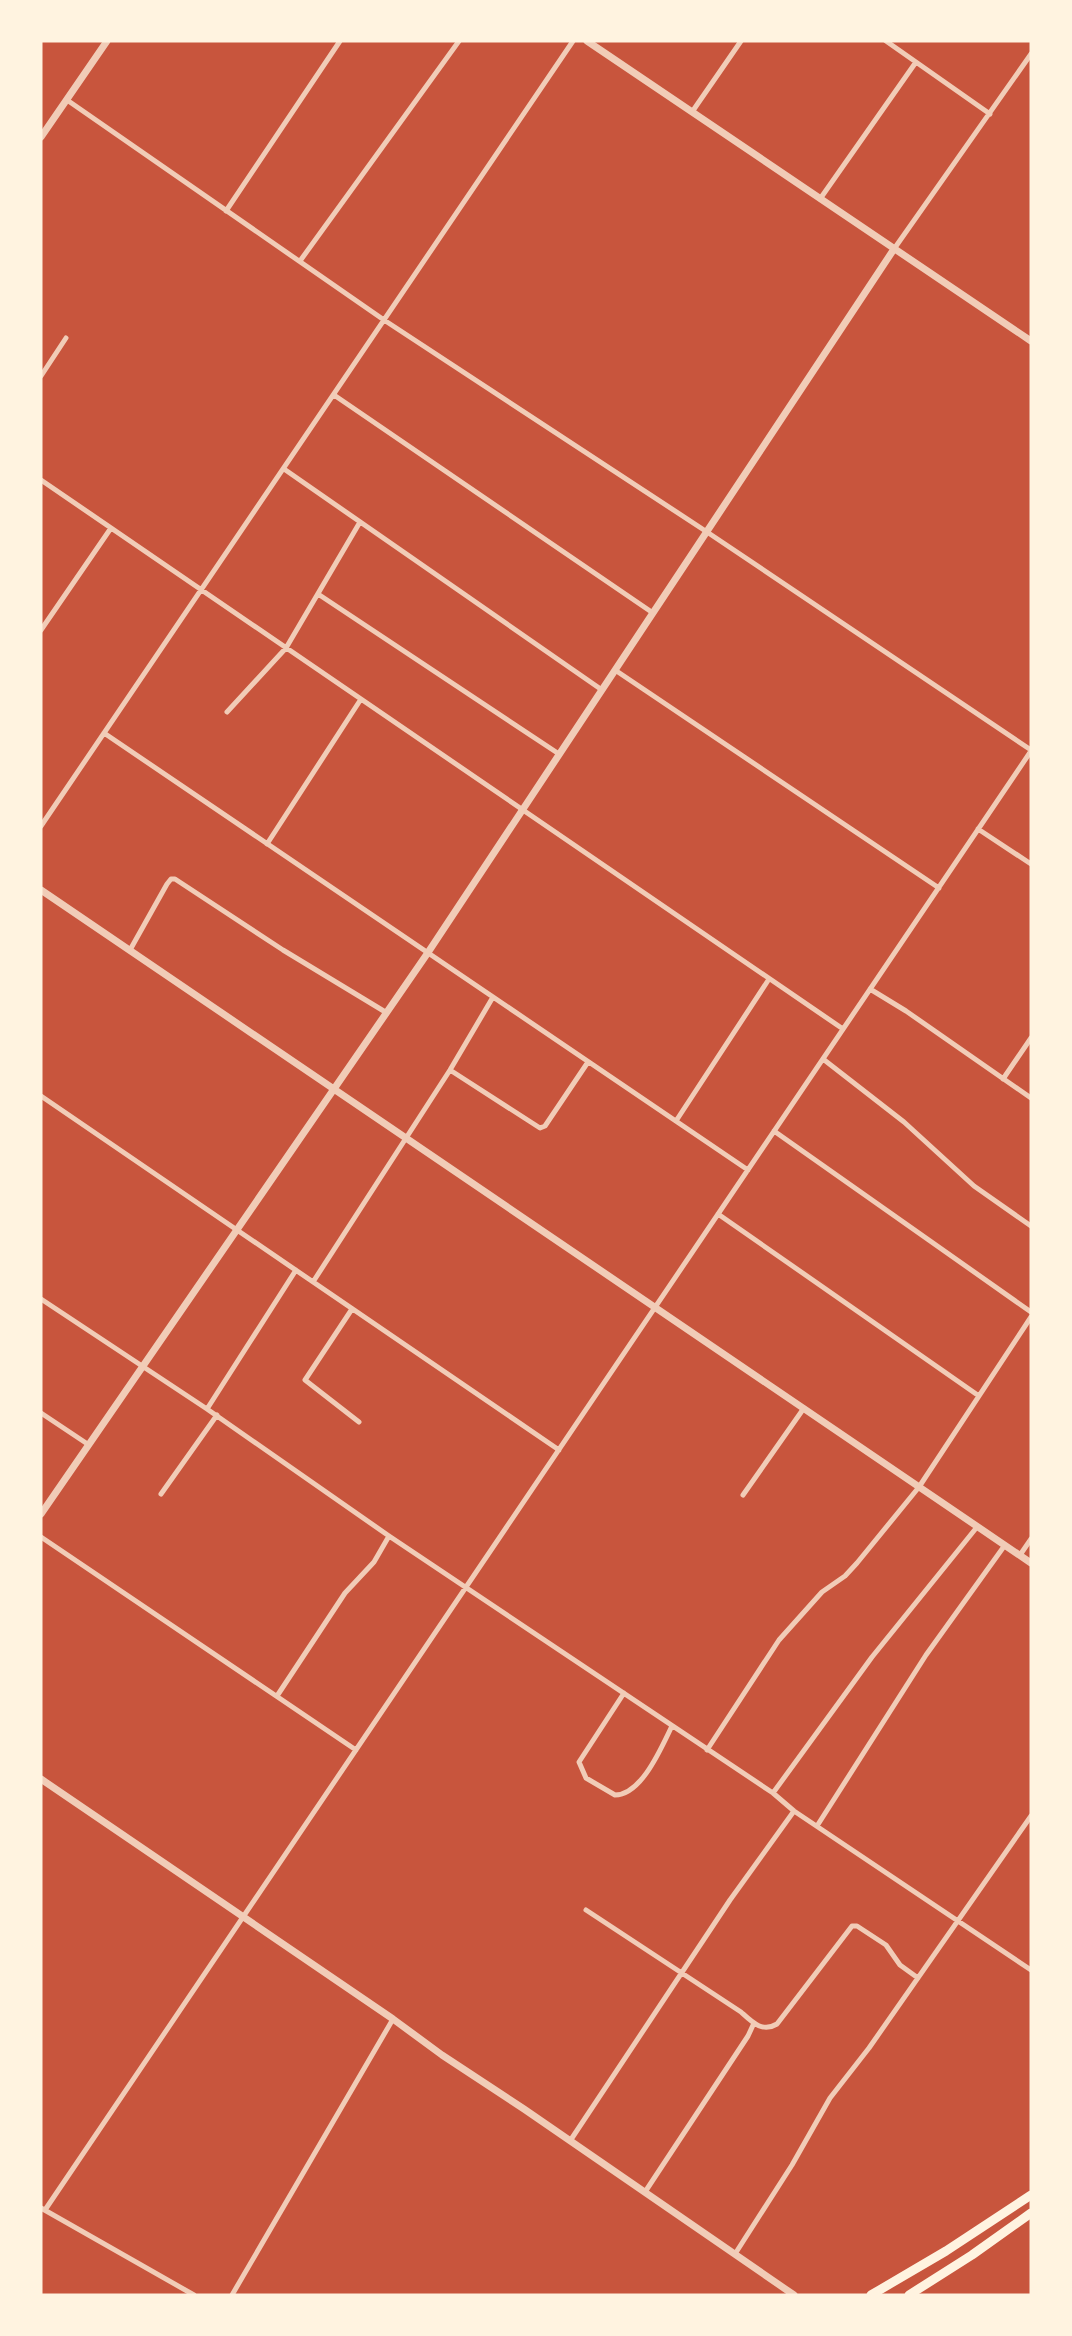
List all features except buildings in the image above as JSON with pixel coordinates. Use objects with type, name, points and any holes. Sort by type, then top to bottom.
[{"type":"highway","points":[[871,2295],[946,2251],[1031,2195]]},
{"type":"highway","points":[[908,2295],[972,2255],[1031,2213]]},
{"type":"street","points":[[42,136],[107,41]]},
{"type":"street","points":[[226,211],[340,41]]},
{"type":"street","points":[[300,261],[459,41]]},
{"type":"street","points":[[41,826],[574,41]]},
{"type":"street","points":[[587,41],[1031,341]]},
{"type":"street","points":[[692,112],[742,41]]},
{"type":"street","points":[[886,41],[990,114]]},
{"type":"street","points":[[41,1514],[427,954],[894,249],[1031,54]]},
{"type":"street","points":[[820,199],[916,62]]},
{"type":"street","points":[[67,100],[384,320],[707,532],[1031,751],[243,1917],[43,2209],[194,2295]]},
{"type":"street","points":[[41,376],[66,338]]},
{"type":"street","points":[[334,395],[653,613]]},
{"type":"street","points":[[284,469],[602,690]]},
{"type":"street","points":[[41,480],[843,1030]]},
{"type":"street","points":[[228,712],[286,648],[360,522]]},
{"type":"street","points":[[41,630],[111,528]]},
{"type":"street","points":[[318,594],[559,754]]},
{"type":"street","points":[[615,670],[938,888]]},
{"type":"street","points":[[268,844],[361,699]]},
{"type":"street","points":[[104,733],[427,954],[748,1170]]},
{"type":"street","points":[[978,829],[1031,864]]},
{"type":"street","points":[[130,950],[170,880],[175,879],[283,950],[386,1013]]},
{"type":"street","points":[[41,890],[656,1306],[1031,1563]]},
{"type":"street","points":[[676,1121],[769,979]]},
{"type":"street","points":[[870,989],[906,1011],[1031,1098]]},
{"type":"street","points":[[313,1282],[450,1070],[493,997]]},
{"type":"street","points":[[1003,1079],[1031,1038]]},
{"type":"street","points":[[823,1059],[904,1122],[974,1186],[1031,1226]]},
{"type":"street","points":[[450,1070],[540,1128],[545,1126],[588,1062]]},
{"type":"street","points":[[41,1096],[559,1450]]},
{"type":"street","points":[[774,1131],[1031,1312]]},
{"type":"street","points":[[718,1214],[979,1396]]},
{"type":"street","points":[[207,1409],[296,1270]]},
{"type":"street","points":[[41,1299],[142,1368],[207,1409],[389,1536],[467,1586],[772,1793],[794,1811],[1031,1970]]},
{"type":"street","points":[[352,1310],[305,1380],[359,1422]]},
{"type":"street","points":[[707,1750],[779,1640],[822,1592],[845,1576],[857,1563],[919,1487],[1031,1317]]},
{"type":"street","points":[[743,1495],[804,1408]]},
{"type":"street","points":[[41,1413],[89,1445]]},
{"type":"street","points":[[161,1494],[217,1416]]},
{"type":"street","points":[[772,1793],[872,1657],[977,1526]]},
{"type":"street","points":[[277,1696],[345,1593],[374,1562],[389,1536]]},
{"type":"street","points":[[41,1537],[356,1750]]},
{"type":"street","points":[[1020,1555],[1031,1539]]},
{"type":"street","points":[[817,1826],[926,1655],[1005,1546]]},
{"type":"street","points":[[624,1693],[579,1762],[586,1778],[615,1795],[625,1793],[647,1772],[672,1726]]},
{"type":"street","points":[[41,1779],[393,2019],[442,2056],[570,2141],[794,2295]]},
{"type":"street","points":[[570,2141],[730,1900],[794,1811]]},
{"type":"street","points":[[735,2254],[792,2165],[830,2098],[869,2048],[1031,1816]]},
{"type":"street","points":[[586,1910],[682,1972],[762,2028],[769,2028],[777,2024],[852,1926],[857,1926],[886,1945],[900,1965],[918,1978]]},
{"type":"street","points":[[232,2295],[393,2019]]},
{"type":"street","points":[[645,2192],[754,2024]]}]
